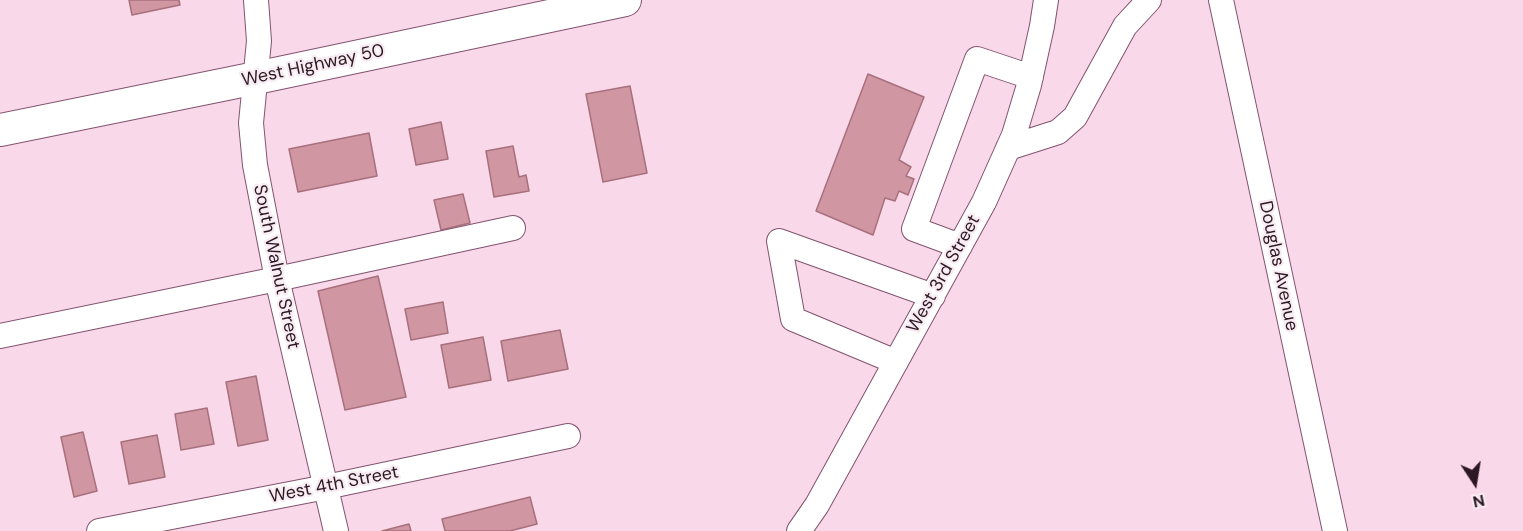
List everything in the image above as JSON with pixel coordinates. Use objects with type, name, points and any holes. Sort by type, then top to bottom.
[{"type":"main road","name":"West Highway 50","points":[[0,130],[625,0]]},
{"type":"street","name":"South Walnut Street","points":[[256,0],[259,41],[251,123],[255,165],[277,279],[336,531]]},
{"type":"street","name":"West 3rd Street","points":[[799,531],[817,505],[984,202],[1014,135],[1031,77],[1046,0]]},
{"type":"street","points":[[1008,148],[1058,132],[1075,117],[1125,26],[1149,0]]},
{"type":"street","name":"Douglas Avenue","points":[[1221,0],[1335,531]]},
{"type":"street","points":[[960,246],[914,229],[977,59],[1031,77]]},
{"type":"street","points":[[0,336],[513,228]]},
{"type":"street","points":[[896,362],[793,319],[779,241],[933,296]]},
{"type":"street","name":"West 4th Street","points":[[99,531],[326,487],[568,436]]},
{"type":"building","points":[[129,0],[179,0],[180,5],[132,15]]},
{"type":"building","points":[[868,74],[924,97],[899,160],[911,167],[906,176],[914,179],[908,195],[899,191],[895,201],[885,198],[873,235],[816,211]]},
{"type":"building","points":[[630,86],[647,173],[603,182],[586,94]]},
{"type":"building","points":[[441,122],[448,159],[416,165],[409,129]]},
{"type":"building","points":[[369,133],[377,176],[298,192],[289,149]]},
{"type":"building","points":[[513,146],[519,177],[526,175],[529,191],[494,197],[486,151]]},
{"type":"building","points":[[463,194],[470,223],[441,230],[434,200]]},
{"type":"building","points":[[378,276],[406,397],[345,410],[318,291]]},
{"type":"building","points":[[443,302],[448,333],[411,340],[405,309]]},
{"type":"building","points":[[560,330],[568,369],[508,381],[501,341]]},
{"type":"building","points":[[483,337],[491,380],[449,388],[441,345]]},
{"type":"building","points":[[256,376],[268,440],[238,446],[226,382]]},
{"type":"building","points":[[207,408],[214,444],[181,450],[175,414]]},
{"type":"building","points":[[83,432],[97,491],[74,497],[61,437]]},
{"type":"building","points":[[157,435],[165,477],[129,484],[121,442]]},
{"type":"building","points":[[530,497],[537,524],[510,531],[445,531],[442,519]]},
{"type":"building","points":[[409,524],[411,531],[382,531]]}]
